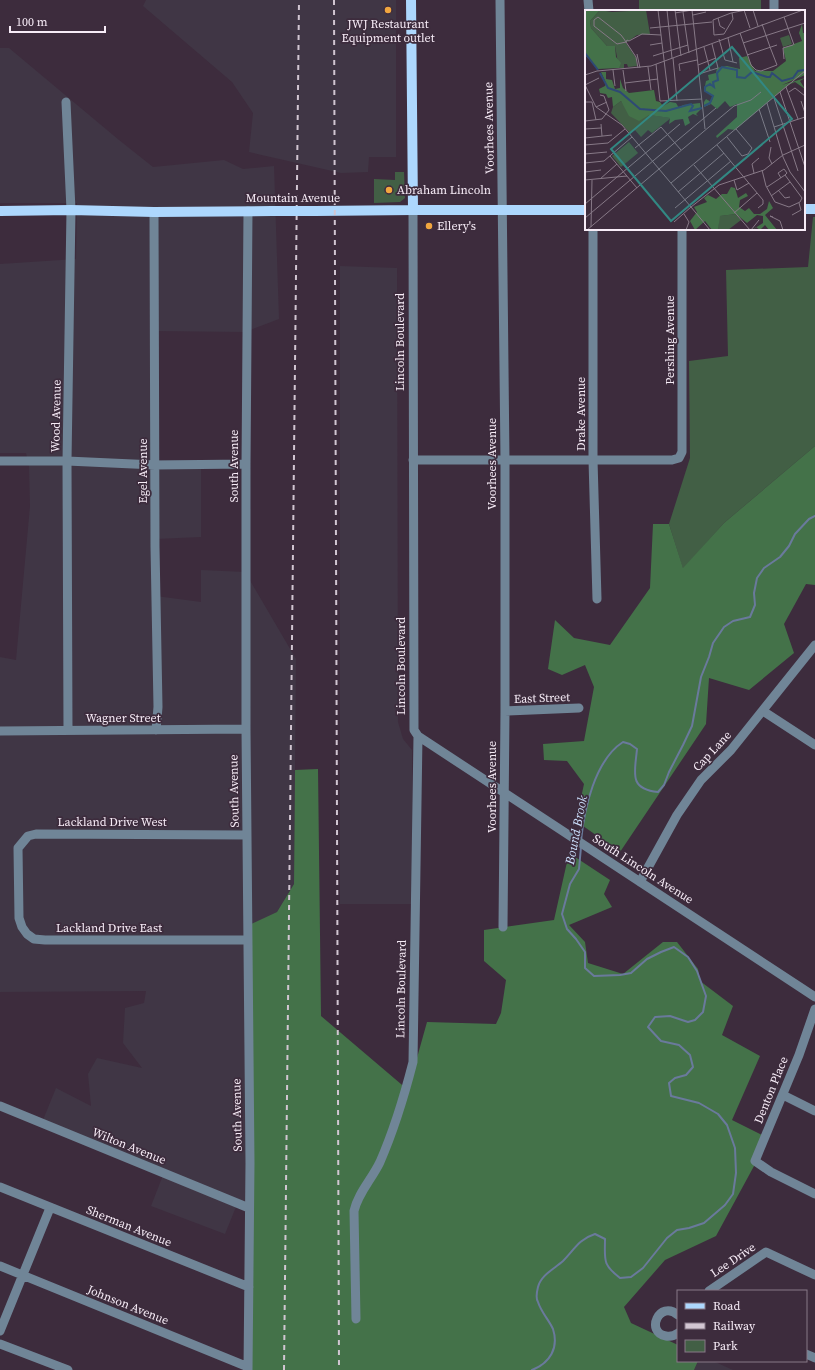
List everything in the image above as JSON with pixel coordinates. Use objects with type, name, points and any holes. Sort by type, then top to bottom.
[{"type":"main road","name":"Lincoln Boulevard","points":[[411,0],[413,210]]},
{"type":"main road","name":"Mountain Avenue","points":[[0,211],[71,210],[154,212],[585,210]]},
{"type":"street","name":"Voorhees Avenue","points":[[500,0],[505,460],[503,927]]},
{"type":"street","name":"Wood Avenue","points":[[66,102],[71,210],[67,461],[68,729]]},
{"type":"street","name":"Lincoln Boulevard","points":[[356,1319],[354,1216],[356,1203],[379,1164],[392,1134],[404,1098],[413,1062],[418,736],[414,730],[413,210]]},
{"type":"street","name":"South Avenue","points":[[248,211],[246,464],[249,1208],[248,1368]]},
{"type":"street","name":"Egel Avenue","points":[[154,212],[156,662],[158,707],[156,730]]},
{"type":"street","name":"Drake Avenue","points":[[593,230],[593,460],[597,599]]},
{"type":"street","name":"Pershing Avenue","points":[[593,460],[672,460],[679,458],[682,452],[682,230]]},
{"type":"street","points":[[413,460],[593,460]]},
{"type":"street","points":[[0,461],[67,461],[155,465],[246,464]]},
{"type":"street","name":"Cap Lane","points":[[640,882],[677,815],[701,780],[731,750],[763,711],[812,656],[815,645]]},
{"type":"street","name":"East Street","points":[[505,712],[579,708]]},
{"type":"street","points":[[763,711],[815,745]]},
{"type":"street","name":"Wagner Street","points":[[0,731],[68,729],[246,729]]},
{"type":"street","name":"South Lincoln Avenue","points":[[418,736],[815,997]]},
{"type":"street","name":"Lackland Drive West","points":[[18,882],[18,848],[28,836],[36,834],[247,835]]},
{"type":"street","name":"Lackland Drive East","points":[[18,882],[20,922],[27,934],[34,938],[45,940],[248,940]]},
{"type":"street","name":"Denton Place","points":[[815,1009],[783,1095],[755,1161],[771,1172],[815,1194]]},
{"type":"street","points":[[783,1095],[815,1111]]},
{"type":"street","name":"Wilton Avenue","points":[[0,1106],[249,1208]]},
{"type":"street","name":"Sherman Avenue","points":[[0,1187],[248,1287]]},
{"type":"street","points":[[0,1331],[50,1208]]},
{"type":"street","name":"Lee Drive","points":[[710,1290],[766,1252],[815,1275]]},
{"type":"street","name":"Johnson Avenue","points":[[0,1266],[248,1368]]},
{"type":"street","points":[[677,1314],[671,1311],[665,1311],[658,1315],[655,1323],[657,1331],[664,1336],[672,1336],[677,1334]]},
{"type":"street","points":[[0,1344],[68,1370]]},
{"type":"shaded area","points":[[146,0],[396,0],[396,157],[369,157],[368,172],[341,173],[249,152],[253,113],[232,82],[143,6]]},
{"type":"shaded area","points":[[0,48],[9,48],[153,167],[224,160],[243,169],[274,166],[279,319],[245,332],[153,331],[155,460],[201,460],[201,537],[156,539],[156,596],[201,602],[201,570],[245,572],[296,659],[294,884],[277,912],[247,927],[247,1205],[238,1202],[225,1234],[151,1206],[165,1170],[43,1120],[56,1088],[91,1106],[88,1074],[97,1058],[142,1068],[123,1043],[125,1008],[144,1003],[146,991],[0,992],[0,657],[16,660],[30,506],[29,467],[26,453],[0,453],[0,264],[76,259],[77,203],[0,203]]},
{"type":"shaded area","points":[[340,266],[397,268],[398,722],[403,739],[412,750],[413,904],[340,904]]},
{"type":"shaded area","points":[[698,1362],[715,1362],[733,1370],[694,1370]]},
{"type":"green space","points":[[639,0],[761,0],[761,10],[639,10]]},
{"type":"green space","points":[[395,172],[404,172],[405,198],[400,202],[374,203],[374,179],[395,180]]},
{"type":"green space","points":[[813,217],[815,217],[815,446],[724,523],[683,569],[669,524],[690,458],[689,361],[728,356],[726,270],[808,267]]},
{"type":"green space","points":[[815,446],[815,585],[806,584],[784,624],[794,653],[749,690],[709,678],[706,724],[620,852],[576,821],[584,784],[567,761],[544,760],[543,744],[584,741],[594,687],[585,665],[562,675],[548,669],[555,620],[574,638],[610,645],[650,588],[653,524],[669,524],[683,568],[724,523]]},
{"type":"green space","points":[[318,769],[321,1016],[408,1090],[427,1022],[496,1024],[501,1013],[506,980],[484,961],[484,930],[554,920],[569,853],[610,880],[604,894],[612,907],[569,925],[585,942],[588,963],[623,974],[663,942],[677,942],[698,969],[700,981],[733,1006],[722,1035],[760,1056],[732,1120],[762,1135],[760,1155],[716,1236],[665,1260],[624,1307],[631,1323],[677,1345],[677,1362],[698,1362],[694,1370],[248,1370],[247,926],[277,912],[294,884],[295,770]]},
{"type":"waterway","name":"Bound Brook","points":[[581,841],[588,800],[598,773],[613,750],[623,742],[630,744],[637,749],[635,772],[638,783],[648,790],[658,792],[664,785],[692,726],[701,677],[713,643],[724,627],[733,621],[750,617],[755,605],[754,593],[757,578],[764,568],[780,557],[789,546],[795,534],[809,519],[815,516]]},
{"type":"waterway","name":"Bound Brook","points":[[532,1370],[548,1359],[552,1354],[555,1342],[553,1329],[537,1299],[538,1287],[542,1279],[563,1261],[577,1245],[589,1236],[595,1234],[605,1239],[605,1257],[607,1265],[620,1278],[631,1277],[643,1268],[667,1238],[677,1230],[704,1223],[725,1205],[733,1194],[736,1173],[735,1148],[727,1125],[718,1114],[699,1103],[671,1096],[669,1083],[675,1078],[686,1075],[693,1067],[690,1055],[679,1045],[661,1041],[648,1027],[655,1017],[670,1016],[688,1022],[695,1020],[703,1012],[706,996],[697,971],[688,957],[674,947],[647,959],[631,973],[594,976],[585,968],[585,952],[567,929],[562,914],[570,884],[579,869],[581,847]]},
{"type":"railway","points":[[284,1370],[299,0]]},
{"type":"railway","points":[[334,0],[339,1370]]},
{"type":"place","name":"JWJ Restaurant Equipment outlet","points":[[388,10]]},
{"type":"place","name":"Abraham Lincoln","points":[[389,190]]},
{"type":"place","name":"Ellery's","points":[[429,226]]}]
